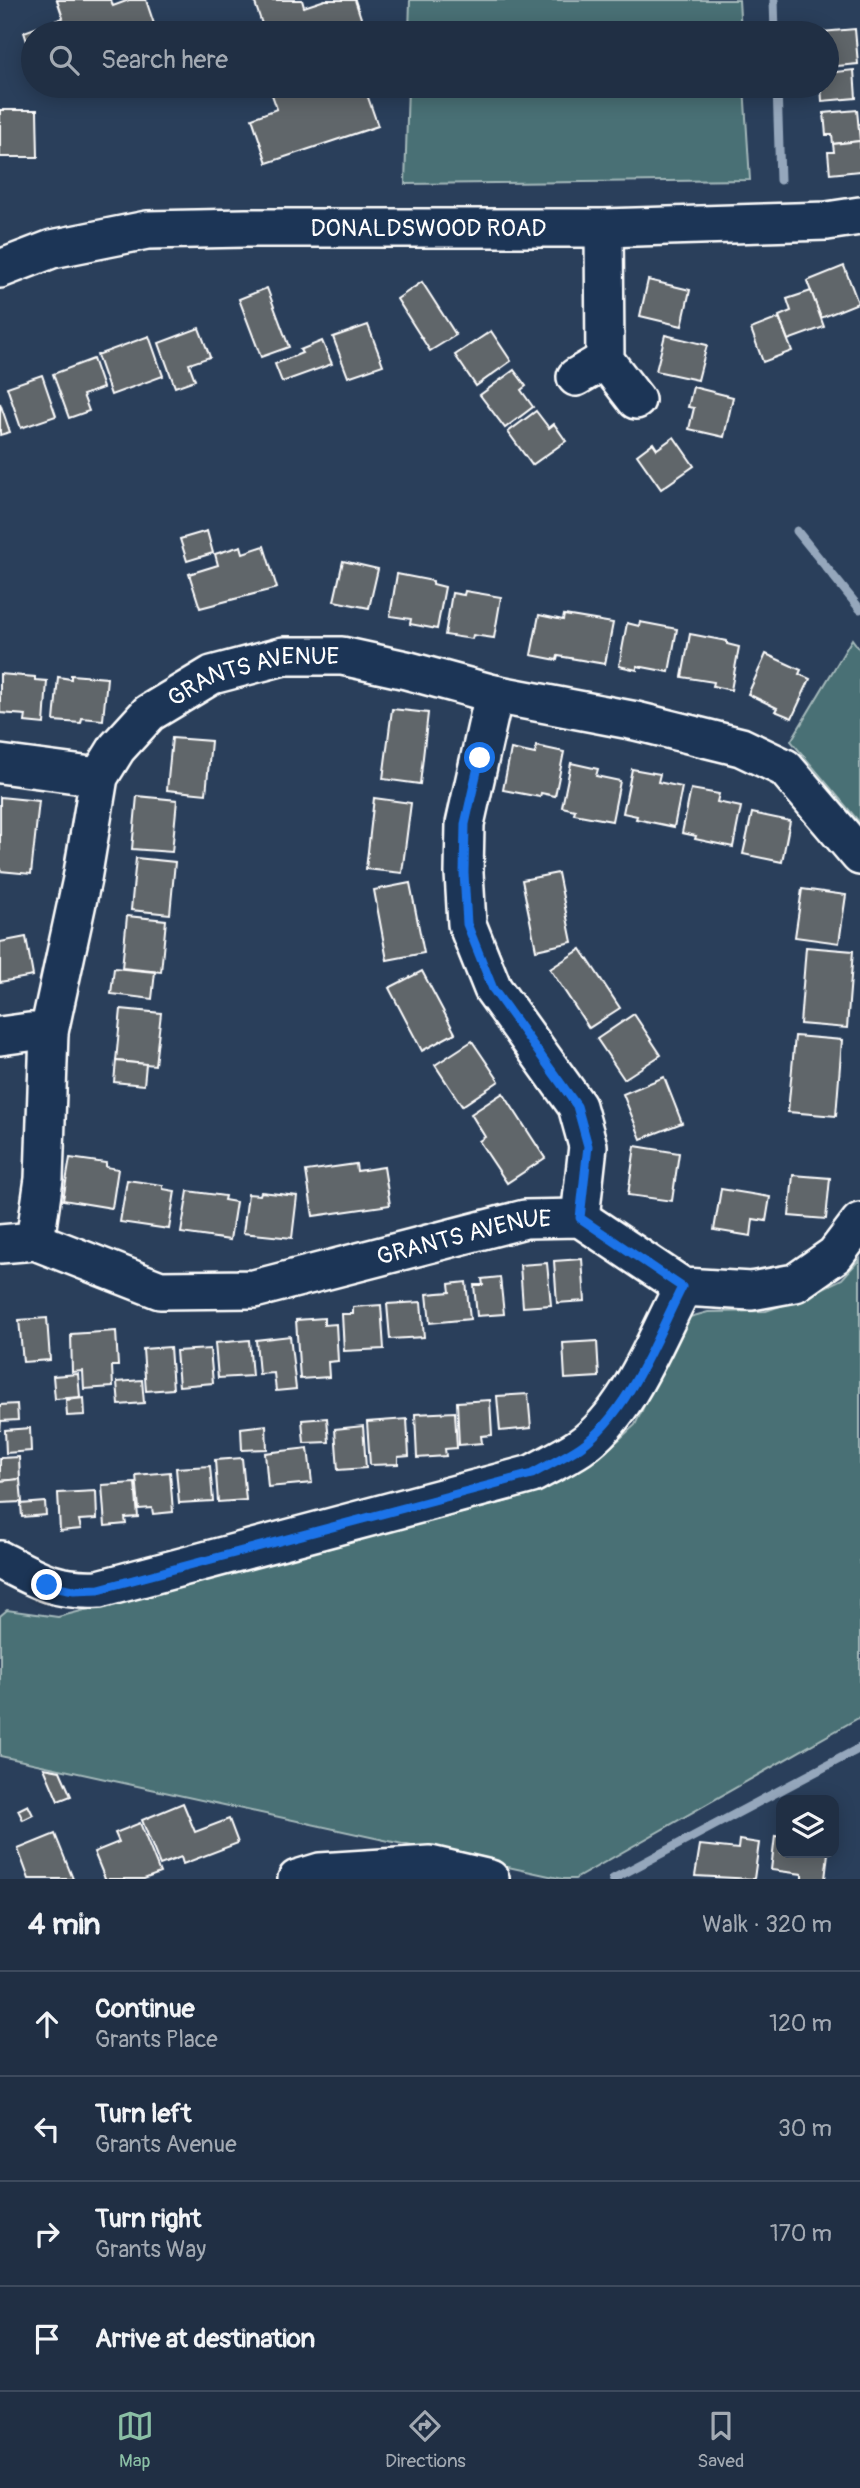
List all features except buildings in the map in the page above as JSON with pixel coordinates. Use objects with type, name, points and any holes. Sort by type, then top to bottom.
[{"type":"street","name":"DONALDSWOOD ROAD","points":[[0,269],[52,249],[147,230],[604,228],[827,221],[860,216]]},
{"type":"street","points":[[604,228],[590,369],[636,400]]},
{"type":"street","name":"GRANTS AVENUE","points":[[860,856],[785,768],[741,747],[636,721],[494,694],[342,656],[284,656],[212,675],[149,713],[117,748],[99,777],[82,879],[49,1032],[44,1179],[17,1243],[160,1290],[254,1289],[524,1219],[580,1218],[682,1287],[751,1292],[795,1283],[835,1255],[860,1222]]},
{"type":"street","points":[[494,694],[465,824],[467,924],[493,989],[577,1106],[588,1146],[580,1218]]},
{"type":"street","points":[[0,764],[99,777]]},
{"type":"street","points":[[0,1036],[49,1032]]},
{"type":"street","points":[[0,1560],[47,1585],[74,1590],[99,1589],[532,1474],[582,1446],[613,1415],[635,1380],[682,1287]]},
{"type":"street","points":[[297,1879],[320,1872],[430,1865],[490,1879]]},
{"type":"green space","points":[[410,0],[739,0],[740,21],[409,21]]},
{"type":"green space","points":[[408,98],[745,98],[750,180],[405,184]]},
{"type":"green space","points":[[852,639],[860,650],[860,823],[791,741]]},
{"type":"green space","points":[[860,1259],[860,1717],[575,1879],[563,1879],[0,1756],[0,1616],[7,1610],[58,1617],[531,1495],[600,1457],[635,1425],[686,1318],[708,1312],[766,1311],[803,1298],[842,1279]]},
{"type":"waterway","points":[[774,0],[775,21]]},
{"type":"waterway","points":[[777,98],[780,180]]},
{"type":"waterway","points":[[797,531],[860,609]]},
{"type":"waterway","points":[[613,1879],[860,1748]]},
{"type":"route","points":[[47,1585],[74,1590],[99,1589],[532,1474],[582,1446],[613,1415],[635,1380],[682,1287],[580,1218],[588,1146],[577,1106],[493,989],[467,924],[465,824],[480,758]]}]
